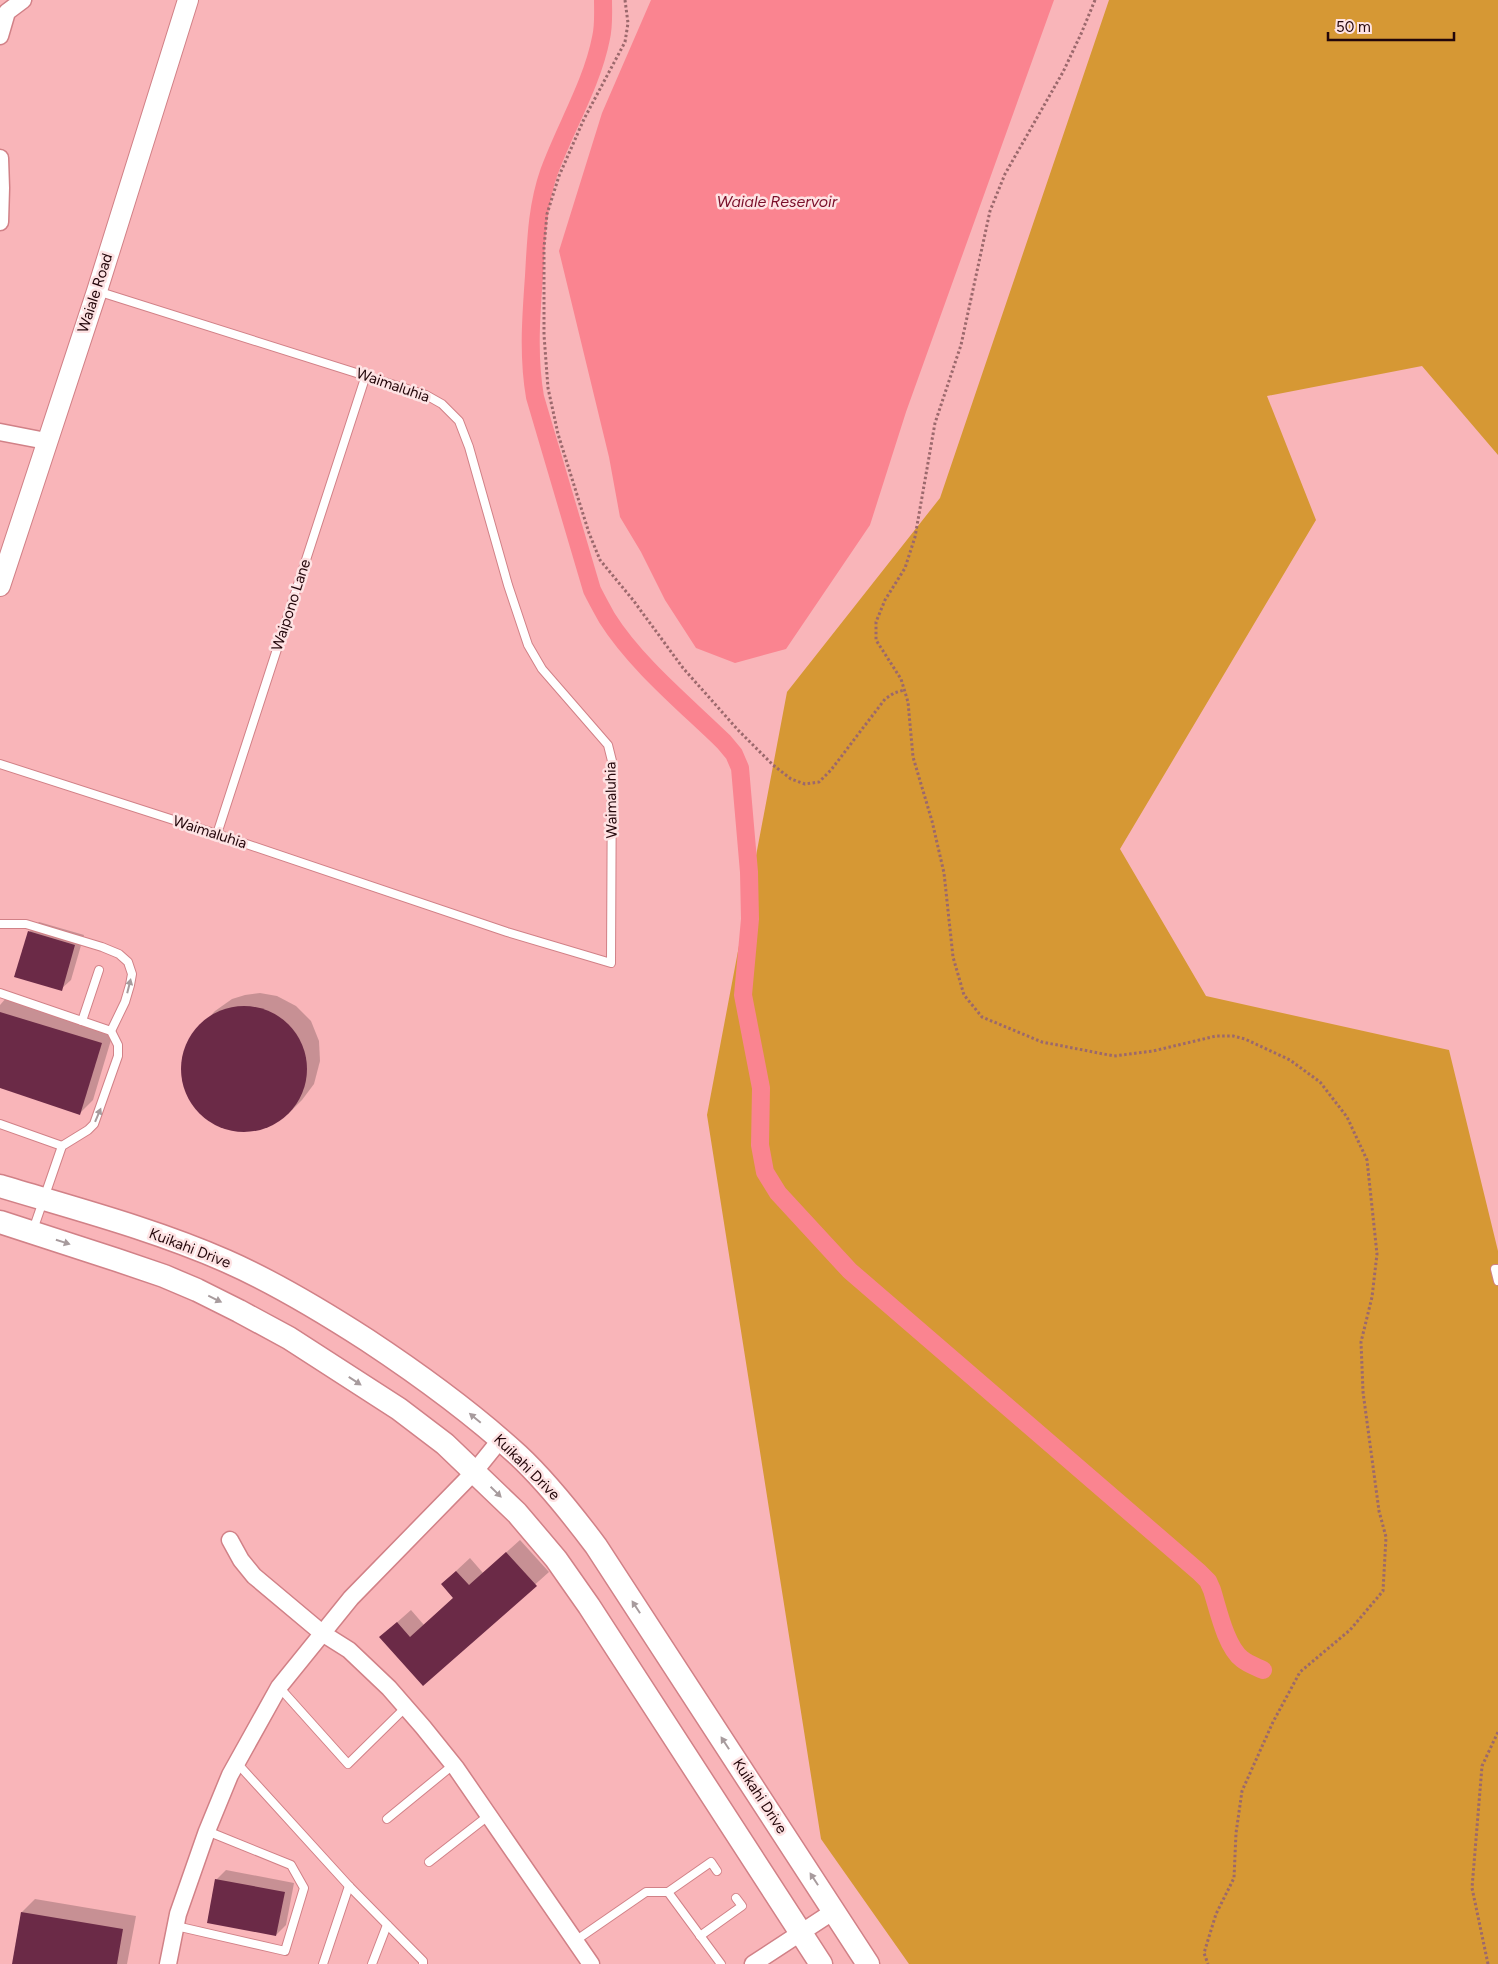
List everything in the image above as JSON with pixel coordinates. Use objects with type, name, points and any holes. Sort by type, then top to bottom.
[{"type":"main road","name":"Kuikahi Drive","points":[[0,1186],[133,1226],[224,1261],[283,1288],[414,1371],[474,1417],[518,1456],[563,1503],[596,1546],[868,1964]]},
{"type":"main road","points":[[0,1222],[164,1276],[240,1311],[289,1338],[399,1409],[445,1444],[517,1513],[556,1559],[821,1964]]},
{"type":"street","points":[[0,36],[7,12],[23,0]]},
{"type":"street","name":"Waiale Road","points":[[0,586],[46,441],[97,291],[188,0]]},
{"type":"street","points":[[0,158],[0,222]]},
{"type":"street","points":[[0,432],[46,441]]},
{"type":"street","points":[[168,1964],[178,1914],[207,1831],[237,1763],[279,1687],[351,1598],[474,1471],[500,1440]]},
{"type":"street","points":[[230,1540],[241,1560],[254,1576],[322,1633],[349,1650],[406,1707],[453,1765],[591,1964]]},
{"type":"street","points":[[753,1964],[834,1911]]},
{"type":"lane","name":"Waimaluhia","points":[[0,764],[507,932],[611,963],[612,761],[608,745],[542,669],[528,645],[508,585],[469,447],[459,421],[442,404],[426,395],[97,291]]},
{"type":"lane","name":"Waipono Lane","points":[[216,834],[366,376]]},
{"type":"lane","points":[[0,924],[26,924],[102,947],[119,954],[128,962],[132,974],[130,985],[111,1031]]},
{"type":"lane","points":[[82,1021],[99,970]]},
{"type":"lane","points":[[0,993],[111,1031],[118,1045],[118,1056],[94,1124],[88,1130],[62,1146],[32,1232]]},
{"type":"lane","points":[[0,1124],[62,1146]]},
{"type":"lane","points":[[1498,1268],[1495,1269],[1498,1281]]},
{"type":"lane","points":[[279,1687],[348,1764],[406,1707]]},
{"type":"lane","points":[[237,1763],[349,1886],[424,1962],[423,1964]]},
{"type":"lane","points":[[387,1819],[453,1765]]},
{"type":"lane","points":[[429,1862],[488,1816]]},
{"type":"lane","points":[[176,1926],[285,1950],[304,1888],[290,1865],[207,1831]]},
{"type":"lane","points":[[575,1941],[646,1892],[668,1892],[711,1862],[717,1871]]},
{"type":"lane","points":[[694,1874],[699,1883]]},
{"type":"lane","points":[[323,1964],[349,1886]]},
{"type":"lane","points":[[668,1892],[720,1964]]},
{"type":"lane","points":[[700,1936],[742,1906],[736,1898]]},
{"type":"lane","points":[[719,1911],[725,1918]]},
{"type":"lane","points":[[372,1964],[387,1925]]},
{"type":"path","points":[[625,0],[628,24],[625,42],[584,119],[559,176],[547,214],[544,248],[544,335],[548,388],[558,434],[600,560],[633,600],[689,675],[738,730],[773,765],[791,779],[805,784],[819,782],[831,770],[886,699],[894,693],[904,690]]},
{"type":"path","points":[[1095,0],[1063,72],[1005,174],[990,211],[961,345],[935,423],[915,536],[905,568],[885,600],[876,622],[876,640],[901,679],[908,702],[913,756],[932,821],[944,873],[953,957],[964,996],[982,1017],[1042,1042],[1114,1056],[1153,1050],[1216,1036],[1233,1036],[1245,1040],[1290,1060],[1320,1082],[1347,1117],[1367,1160],[1377,1254],[1372,1297],[1361,1342],[1363,1392],[1379,1511],[1386,1537],[1383,1591],[1350,1630],[1300,1672],[1273,1722],[1242,1791],[1236,1833],[1234,1878],[1216,1914],[1204,1953],[1208,1964]]},
{"type":"path","points":[[1488,1964],[1472,1888],[1482,1766],[1498,1732]]},
{"type":"shaded area","points":[[1109,0],[1498,0],[1498,455],[1422,366],[1267,396],[1316,520],[1120,849],[1206,996],[1449,1050],[1498,1251],[1498,1964],[909,1964],[821,1839],[707,1115],[787,692],[940,498]]},
{"type":"water","name":"Waiale Reservoir","points":[[651,0],[1054,0],[906,412],[870,525],[786,649],[735,663],[696,648],[665,600],[641,552],[620,517],[609,457],[559,251],[602,113]]},
{"type":"building","points":[[28,931],[75,945],[62,991],[14,977]]},
{"type":"building","points":[[244,1006],[268,1011],[289,1024],[302,1045],[307,1069],[302,1093],[289,1114],[268,1127],[244,1132],[220,1127],[199,1114],[186,1093],[181,1069],[186,1045],[199,1024],[220,1011]]},
{"type":"building","points":[[0,1012],[102,1043],[80,1115],[0,1088]]},
{"type":"building","points":[[506,1552],[537,1586],[423,1686],[379,1637],[397,1622],[410,1637],[453,1598],[441,1584],[456,1571],[469,1585]]},
{"type":"building","points":[[215,1879],[285,1892],[276,1936],[207,1923]]},
{"type":"building","points":[[21,1912],[123,1929],[117,1964],[12,1964]]},
{"type":"waterway","points":[[603,0],[603,29],[597,55],[585,89],[555,155],[542,198],[536,237],[531,322],[531,352],[535,397],[592,590],[607,618],[646,667],[724,742],[734,754],[740,768],[749,872],[750,919],[743,995],[761,1088],[760,1145],[765,1172],[778,1193],[850,1271],[1199,1572],[1208,1581],[1212,1590],[1231,1646],[1242,1659],[1263,1670]]}]
